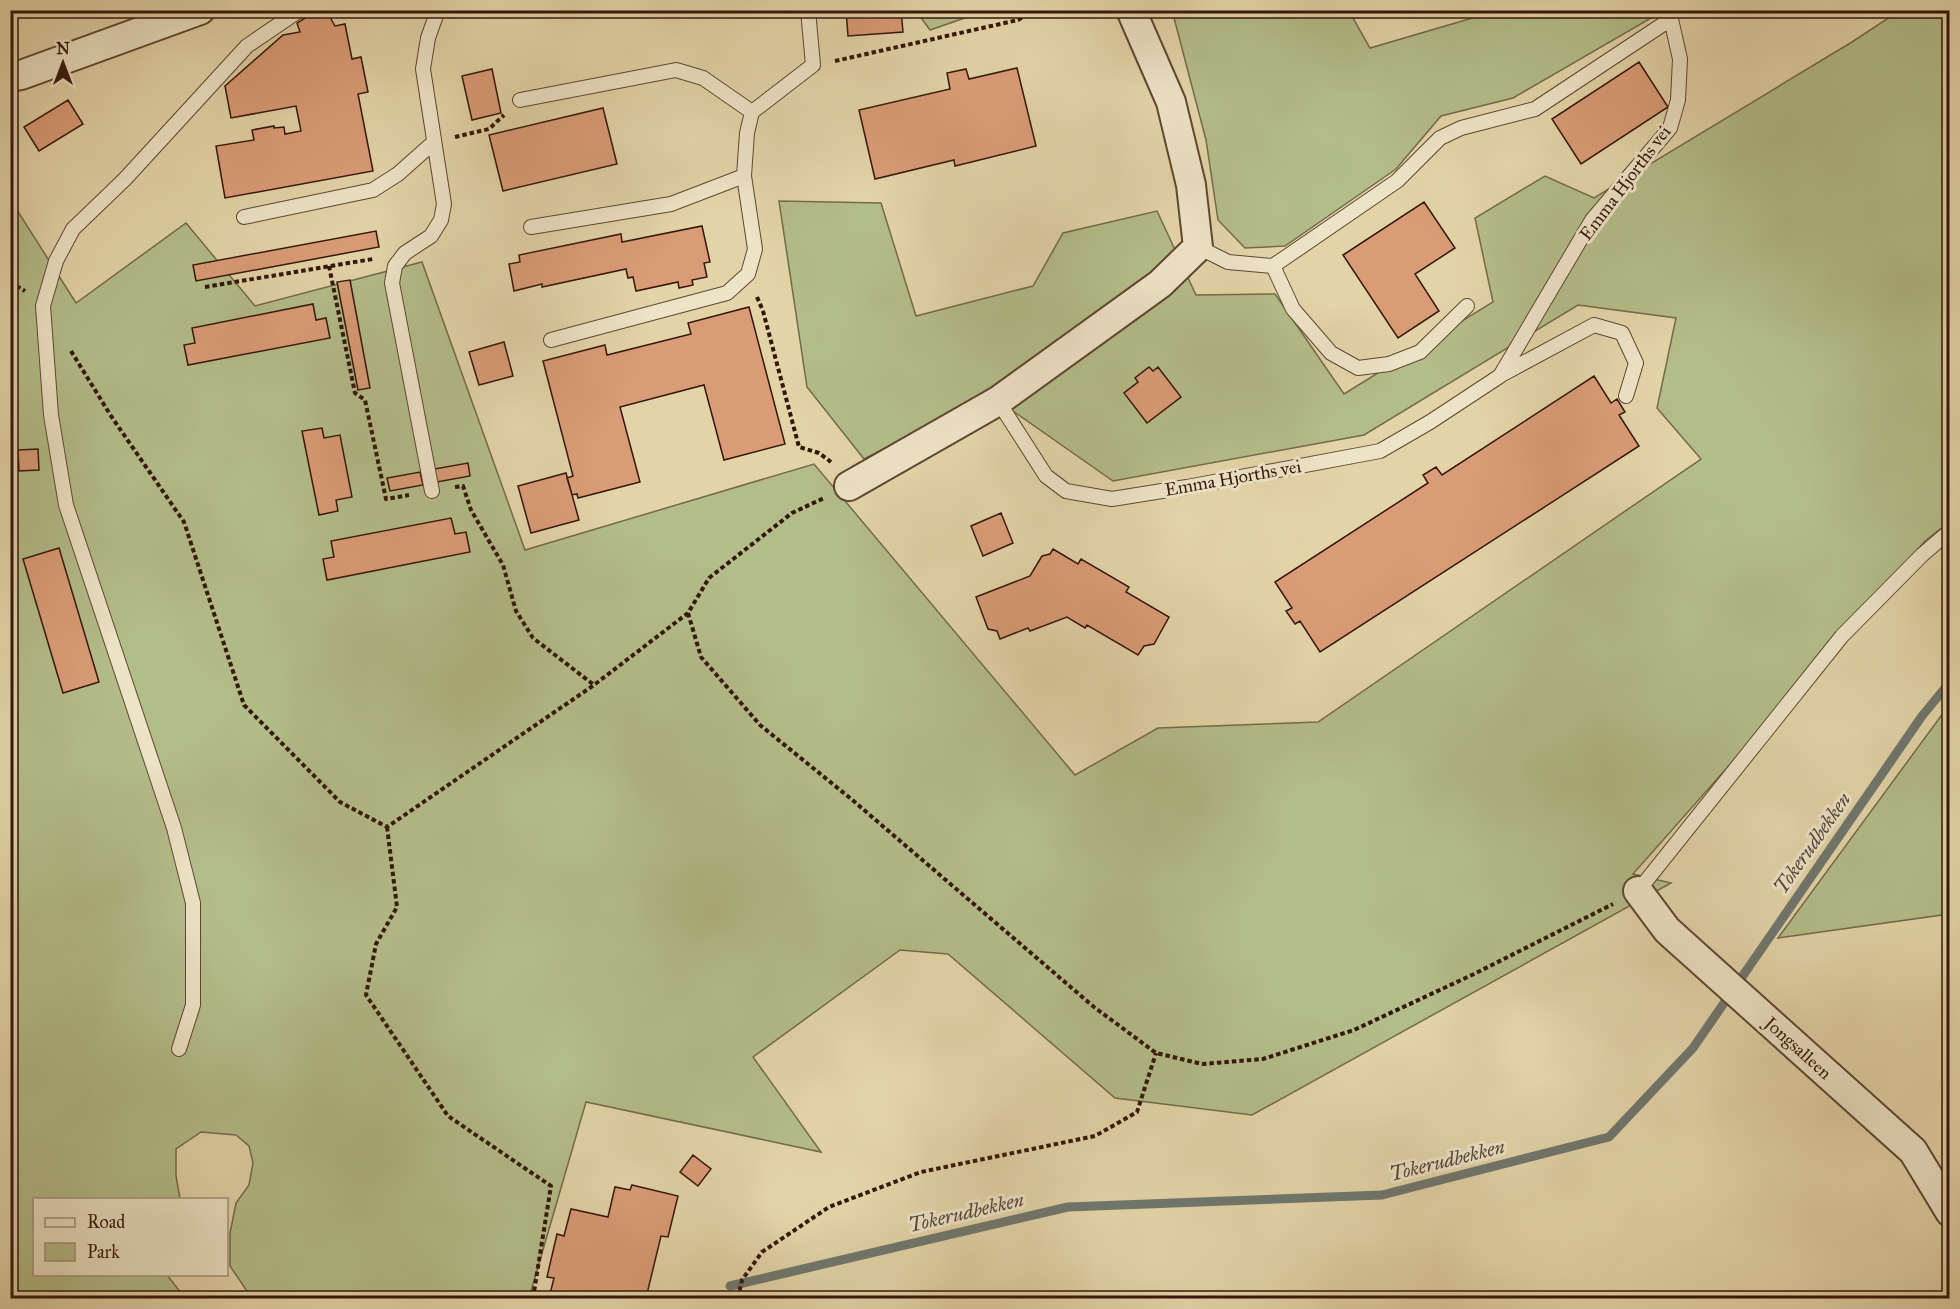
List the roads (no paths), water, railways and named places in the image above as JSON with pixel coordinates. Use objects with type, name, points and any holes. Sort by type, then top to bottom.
[{"type":"street","points":[[10,77],[200,10]]},
{"type":"street","points":[[849,486],[998,401],[1160,284],[1198,247],[1191,186],[1171,102],[1131,10]]},
{"type":"street","name":"Jongsalleen","points":[[1638,891],[1667,930],[1913,1151],[1950,1212]]},
{"type":"lane","points":[[179,1049],[194,1005],[194,903],[174,828],[66,505],[51,415],[43,306],[56,261],[73,229],[125,178],[247,46],[300,10]]},
{"type":"lane","points":[[432,491],[392,283],[395,266],[405,253],[431,236],[441,220],[444,204],[423,69],[428,38],[438,10]]},
{"type":"lane","points":[[551,340],[727,293],[748,274],[755,249],[744,176],[747,133],[752,112],[813,65],[808,10]]},
{"type":"lane","name":"Emma Hjorths vei","points":[[998,401],[1046,476],[1066,491],[1112,499],[1380,451],[1430,422],[1500,376],[1592,220],[1670,128],[1678,100],[1680,59],[1671,19],[1535,109],[1461,128],[1440,138],[1396,181],[1273,266]]},
{"type":"lane","points":[[520,100],[676,70],[703,78],[752,112]]},
{"type":"lane","points":[[244,217],[373,190],[398,174],[434,142]]},
{"type":"lane","points":[[531,227],[671,204],[744,176]]},
{"type":"lane","points":[[1198,247],[1228,262],[1273,266],[1293,309],[1331,353],[1358,368],[1389,364],[1420,352],[1467,306]]},
{"type":"lane","points":[[1500,376],[1594,325],[1622,333],[1636,363],[1626,396]]},
{"type":"lane","points":[[1638,891],[1842,636],[1922,555],[1950,531]]},
{"type":"waterway","name":"Tokerudbekken","points":[[730,1286],[1068,1207],[1382,1195],[1609,1137],[1693,1048],[1922,716],[1950,682]]}]
